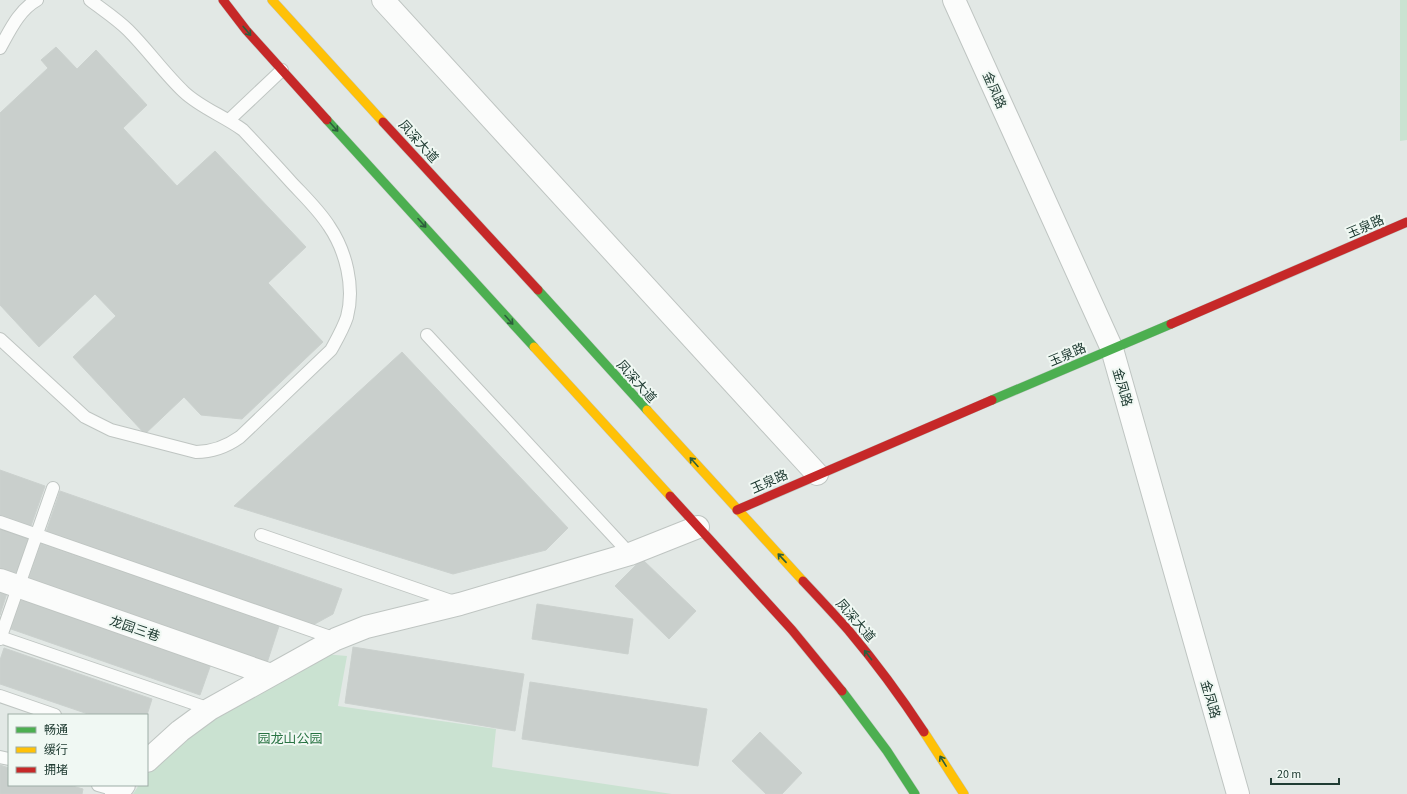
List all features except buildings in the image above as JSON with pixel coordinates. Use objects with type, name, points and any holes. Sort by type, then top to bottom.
[{"type":"main road","points":[[224,0],[246,30],[282,70],[792,630],[829,673],[882,742],[916,794]]},
{"type":"main road","name":"凤深大道","points":[[273,0],[829,609],[867,653],[918,721],[964,794]]},
{"type":"main road","name":"玉泉路","points":[[737,510],[817,474],[1407,222]]},
{"type":"street","points":[[383,0],[817,474]]},
{"type":"street","name":"金凤路","points":[[954,0],[1112,349],[1238,794]]},
{"type":"street","points":[[150,753],[210,709],[336,639],[366,627],[460,604],[630,554],[698,527]]},
{"type":"street","name":"龙园三巷","points":[[9,584],[271,675]]},
{"type":"lane","points":[[0,48],[23,10],[37,0]]},
{"type":"lane","points":[[0,340],[85,417],[111,430],[196,452],[208,452],[231,444],[246,432],[331,350],[340,335],[347,316],[350,297],[345,261],[330,226],[318,211],[243,130],[229,120],[198,103],[184,92],[128,30],[111,15],[90,0]]},
{"type":"lane","points":[[229,120],[282,70]]},
{"type":"lane","points":[[427,335],[630,554]]},
{"type":"lane","points":[[52,488],[36,535],[9,584],[0,638],[210,709]]},
{"type":"lane","points":[[0,522],[336,639]]},
{"type":"lane","points":[[261,535],[460,604]]},
{"type":"lane","points":[[0,696],[52,714]]},
{"type":"lane","points":[[102,786],[120,790]]},
{"type":"green space","points":[[1400,0],[1407,0],[1407,140],[1400,141]]},
{"type":"green space","name":"园龙山公园","points":[[324,654],[347,656],[338,706],[496,729],[492,767],[672,794],[133,794],[138,786],[148,786],[148,774],[168,750],[244,700]]},
{"type":"traffic: fast","points":[[327,120],[534,347]]},
{"type":"traffic: fast","points":[[538,290],[647,410]]},
{"type":"traffic: fast","points":[[992,400],[1171,324]]},
{"type":"traffic: fast","points":[[842,691],[887,751],[915,794]]},
{"type":"traffic: slow","points":[[272,0],[383,122]]},
{"type":"traffic: slow","points":[[534,347],[670,496]]},
{"type":"traffic: slow","points":[[647,410],[803,581]]},
{"type":"traffic: slow","points":[[924,732],[964,794]]},
{"type":"traffic: jam","points":[[223,0],[246,30],[327,120]]},
{"type":"traffic: jam","points":[[383,122],[538,290]]},
{"type":"traffic: jam","points":[[1171,324],[1407,222]]},
{"type":"traffic: jam","points":[[737,510],[992,400]]},
{"type":"traffic: jam","points":[[670,496],[792,630],[842,691]]},
{"type":"traffic: jam","points":[[803,581],[869,655],[924,732]]}]
